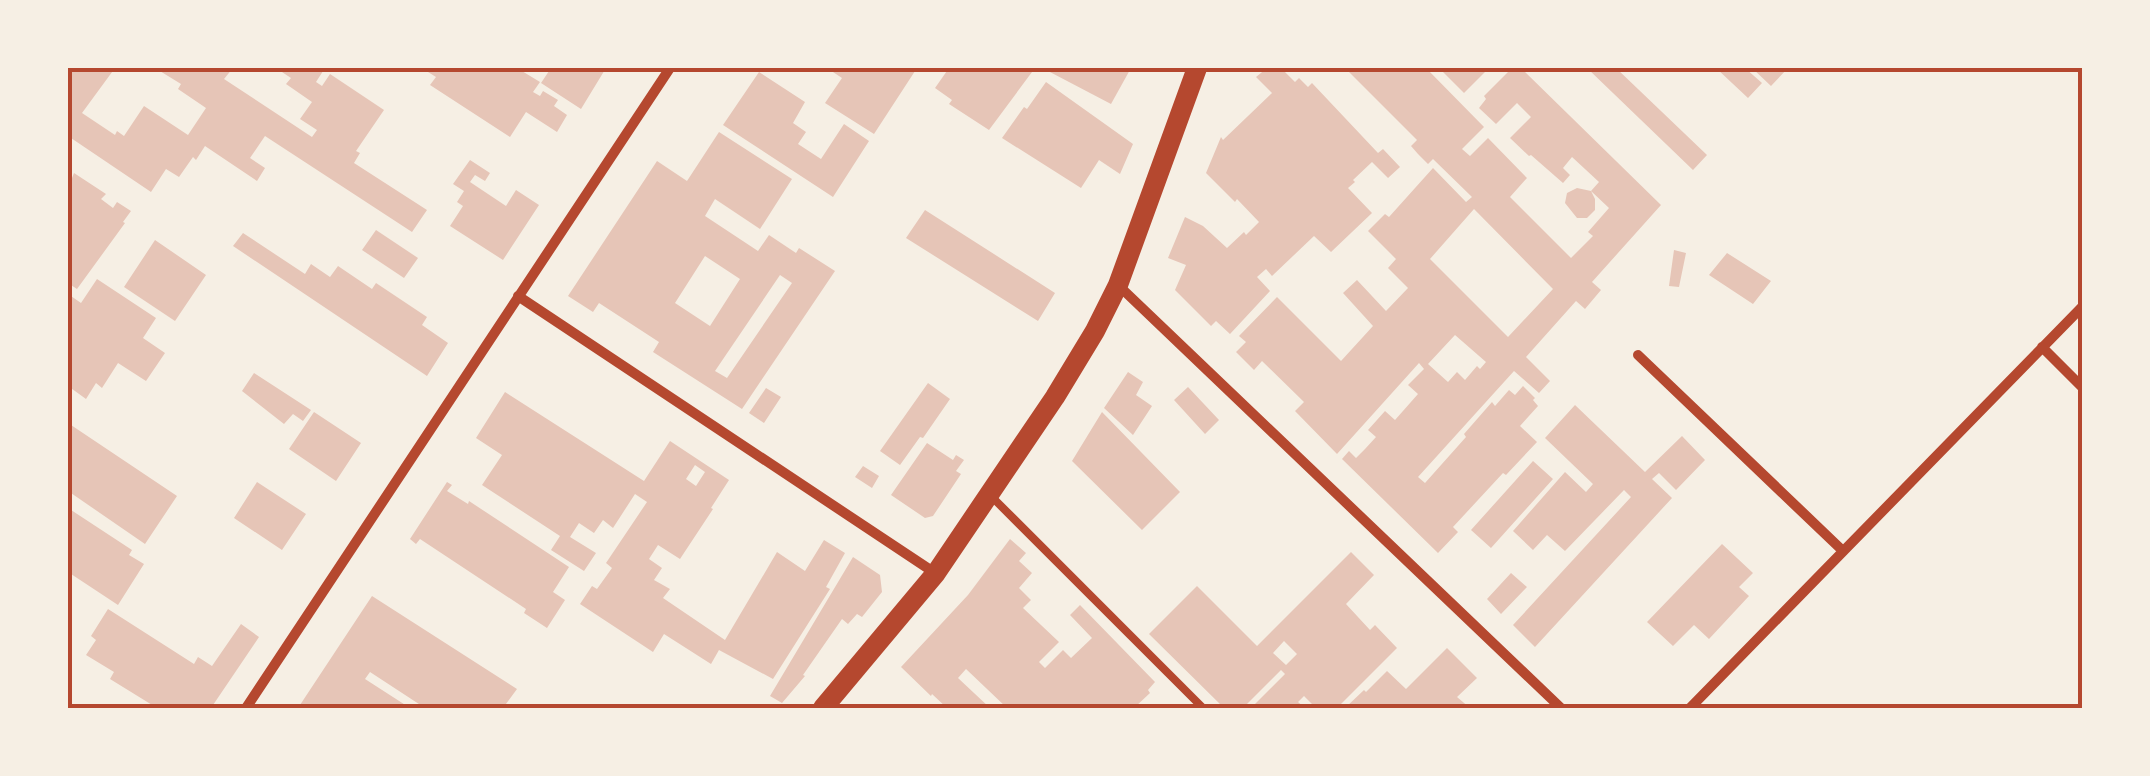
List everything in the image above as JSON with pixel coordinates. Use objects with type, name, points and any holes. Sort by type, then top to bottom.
[{"type":"main road","points":[[823,708],[936,574],[1095,331],[1118,285],[1197,68]]},
{"type":"street","points":[[246,708],[670,68]]},
{"type":"street","points":[[1118,285],[1561,708]]},
{"type":"street","points":[[518,296],[936,574]]},
{"type":"street","points":[[1690,708],[2082,307]]},
{"type":"street","points":[[2042,347],[2082,387]]},
{"type":"street","points":[[1638,355],[1844,551]]},
{"type":"lane","points":[[990,495],[1203,708]]},
{"type":"building","points":[[68,68],[115,68],[82,113],[115,135],[117,131],[124,136],[144,106],[188,135],[206,108],[178,89],[181,84],[155,68],[233,68],[224,79],[312,137],[317,130],[300,119],[312,102],[286,84],[291,78],[276,68],[325,68],[316,82],[322,86],[330,74],[384,110],[356,151],[360,153],[354,163],[427,210],[412,232],[265,136],[250,158],[265,168],[257,181],[205,146],[179,177],[166,169],[151,192],[68,136]]},
{"type":"building","points":[[431,68],[517,68],[540,82],[533,92],[540,96],[543,91],[558,100],[554,106],[567,115],[557,132],[526,112],[510,137],[430,85],[436,77],[428,72]]},
{"type":"building","points":[[551,68],[606,68],[581,109],[541,83]]},
{"type":"building","points":[[827,68],[917,68],[874,134],[825,103],[842,78]]},
{"type":"building","points":[[949,68],[1026,68],[1032,72],[989,130],[949,104],[952,100],[935,88]]},
{"type":"building","points":[[1131,68],[1111,104],[1048,71]]},
{"type":"building","points":[[1267,68],[1281,68],[1295,82],[1299,78],[1308,87],[1312,83],[1378,153],[1383,149],[1400,167],[1388,178],[1372,162],[1353,180],[1348,188],[1372,213],[1331,252],[1314,236],[1272,276],[1266,269],[1257,277],[1270,291],[1230,334],[1216,321],[1211,326],[1175,290],[1186,265],[1168,258],[1185,217],[1203,226],[1227,248],[1259,222],[1206,173],[1221,137],[1223,140],[1272,93],[1256,77]]},
{"type":"building","points":[[1345,68],[1426,68],[1484,127],[1462,149],[1470,156],[1488,138],[1527,178],[1510,197],[1571,258],[1593,236],[1588,232],[1609,208],[1591,191],[1599,182],[1572,157],[1563,168],[1570,175],[1563,183],[1510,138],[1531,117],[1517,103],[1496,124],[1479,108],[1484,96],[1512,68],[1521,68],[1661,205],[1592,282],[1601,290],[1585,309],[1576,301],[1526,357],[1550,381],[1539,393],[1514,371],[1418,477],[1425,483],[1492,402],[1495,406],[1509,390],[1515,395],[1523,386],[1535,398],[1538,406],[1520,426],[1537,442],[1453,527],[1458,532],[1438,553],[1342,459],[1349,451],[1356,458],[1376,437],[1368,430],[1385,411],[1395,420],[1418,394],[1408,385],[1424,369],[1419,363],[1337,454],[1295,411],[1304,402],[1262,361],[1254,370],[1236,352],[1246,342],[1239,336],[1277,297],[1341,361],[1373,326],[1343,293],[1357,280],[1386,311],[1408,288],[1388,268],[1396,259],[1368,231],[1385,214],[1389,217],[1433,168],[1466,202],[1472,197],[1433,159],[1428,164],[1418,154],[1411,146],[1417,140]],"holes":[[[1474,209],[1553,289],[1508,337],[1430,259]],[[1455,335],[1486,362],[1465,380],[1457,372],[1448,382],[1428,364]]]},
{"type":"building","points":[[1439,68],[1489,68],[1464,93]]},
{"type":"building","points":[[1587,68],[1616,68],[1707,155],[1693,170]]},
{"type":"building","points":[[1716,68],[1745,68],[1762,83],[1748,98]]},
{"type":"building","points":[[1752,68],[1788,68],[1771,86]]},
{"type":"building","points":[[759,72],[805,102],[793,123],[806,132],[798,144],[821,159],[844,124],[869,141],[833,197],[723,125]]},
{"type":"building","points":[[1046,82],[1133,144],[1120,174],[1099,160],[1081,188],[1002,138]]},
{"type":"building","points":[[719,132],[792,179],[760,229],[715,199],[705,216],[758,251],[769,235],[835,271],[742,409],[653,352],[659,342],[599,303],[593,312],[568,296],[657,161],[687,181]],"holes":[[[705,256],[740,279],[710,326],[675,303]],[[780,275],[792,283],[727,378],[715,371]]]},
{"type":"building","points":[[470,160],[490,173],[485,181],[475,175],[470,182],[506,206],[516,190],[539,205],[503,260],[450,226],[463,206],[457,202],[464,191],[453,184]]},
{"type":"building","points":[[74,173],[106,194],[101,199],[113,208],[117,202],[131,211],[77,289],[68,283],[68,175],[72,178]]},
{"type":"building","points":[[1577,188],[1591,191],[1595,199],[1595,210],[1587,218],[1577,218],[1565,203],[1567,193]]},
{"type":"building","points":[[925,210],[1055,293],[1038,321],[906,238]]},
{"type":"building","points":[[376,230],[418,258],[404,278],[362,250]]},
{"type":"building","points":[[243,233],[305,274],[311,264],[330,277],[338,266],[372,289],[376,283],[427,317],[422,325],[448,343],[427,376],[233,246]]},
{"type":"building","points":[[155,240],[206,275],[175,321],[124,287]]},
{"type":"building","points":[[1674,250],[1686,253],[1679,287],[1669,286]]},
{"type":"building","points":[[1727,253],[1771,281],[1753,304],[1709,275]]},
{"type":"building","points":[[97,279],[156,318],[143,338],[165,353],[146,381],[118,363],[102,388],[96,383],[86,399],[68,386],[68,294],[81,303]]},
{"type":"building","points":[[1128,372],[1143,382],[1136,395],[1152,406],[1133,435],[1104,408]]},
{"type":"building","points":[[254,373],[311,410],[303,421],[293,414],[284,424],[242,391]]},
{"type":"building","points":[[928,383],[950,399],[900,465],[880,451]]},
{"type":"building","points":[[1188,387],[1219,420],[1205,434],[1174,400]]},
{"type":"building","points":[[766,388],[781,397],[764,423],[749,413]]},
{"type":"building","points":[[505,392],[644,481],[670,441],[729,480],[680,559],[658,545],[649,559],[662,568],[654,580],[670,589],[663,598],[725,640],[777,552],[805,571],[824,540],[845,553],[826,587],[830,589],[773,679],[719,650],[711,664],[664,634],[653,652],[580,604],[612,568],[606,563],[647,502],[635,494],[613,528],[603,520],[594,533],[579,523],[570,537],[596,553],[584,571],[551,550],[560,536],[482,485],[502,455],[476,438]],"holes":[[[695,465],[705,472],[696,486],[686,479]]]},
{"type":"building","points":[[1575,405],[1645,472],[1682,436],[1705,460],[1676,490],[1659,473],[1652,479],[1672,498],[1535,647],[1513,625],[1631,497],[1624,490],[1565,551],[1547,535],[1533,550],[1513,531],[1565,472],[1586,492],[1593,484],[1545,438]]},
{"type":"building","points":[[314,412],[361,443],[336,481],[289,449]]},
{"type":"building","points":[[1102,412],[1180,492],[1142,530],[1072,461]]},
{"type":"building","points":[[68,423],[177,496],[145,544],[68,491]]},
{"type":"building","points":[[927,443],[953,460],[956,455],[964,460],[956,471],[961,474],[933,516],[925,518],[891,495]]},
{"type":"building","points":[[1533,461],[1553,479],[1491,548],[1471,530]]},
{"type":"building","points":[[863,466],[879,476],[872,488],[855,477]]},
{"type":"building","points":[[257,482],[306,514],[282,550],[234,518]]},
{"type":"building","points":[[447,482],[452,485],[447,491],[468,504],[469,501],[569,567],[553,592],[565,600],[547,628],[524,613],[526,609],[420,539],[416,544],[410,539]]},
{"type":"building","points":[[68,508],[132,550],[129,555],[144,564],[118,605],[68,572]]},
{"type":"building","points":[[1010,539],[1026,553],[1019,561],[1032,573],[1019,588],[1031,600],[1023,608],[1059,642],[1039,662],[1045,668],[1063,650],[1071,658],[1092,638],[1070,615],[1080,605],[1155,682],[1148,690],[1150,693],[1134,708],[1007,708],[966,669],[958,678],[990,708],[947,708],[901,667],[968,595]]},
{"type":"building","points":[[1722,544],[1753,573],[1739,587],[1749,596],[1709,639],[1694,625],[1673,646],[1647,622]]},
{"type":"building","points":[[1351,552],[1374,575],[1346,604],[1370,630],[1375,625],[1397,648],[1337,708],[1316,708],[1304,696],[1298,702],[1305,708],[1251,708],[1285,674],[1281,670],[1243,708],[1224,708],[1149,634],[1197,586],[1257,646]],"holes":[[[1284,641],[1297,654],[1286,665],[1273,653]]]},
{"type":"building","points":[[853,557],[880,575],[882,592],[862,617],[857,614],[848,624],[842,619],[805,676],[782,703],[770,696]]},
{"type":"building","points":[[1511,573],[1527,587],[1501,614],[1487,599]]},
{"type":"building","points":[[372,596],[517,689],[503,708],[425,708],[370,672],[365,679],[410,708],[298,708]]},
{"type":"building","points":[[108,609],[194,664],[198,657],[212,666],[241,624],[259,637],[211,708],[157,708],[110,679],[114,672],[86,655],[96,640],[91,636]]},
{"type":"building","points":[[1447,648],[1477,678],[1457,697],[1470,708],[1345,708],[1387,671],[1406,689]]}]
